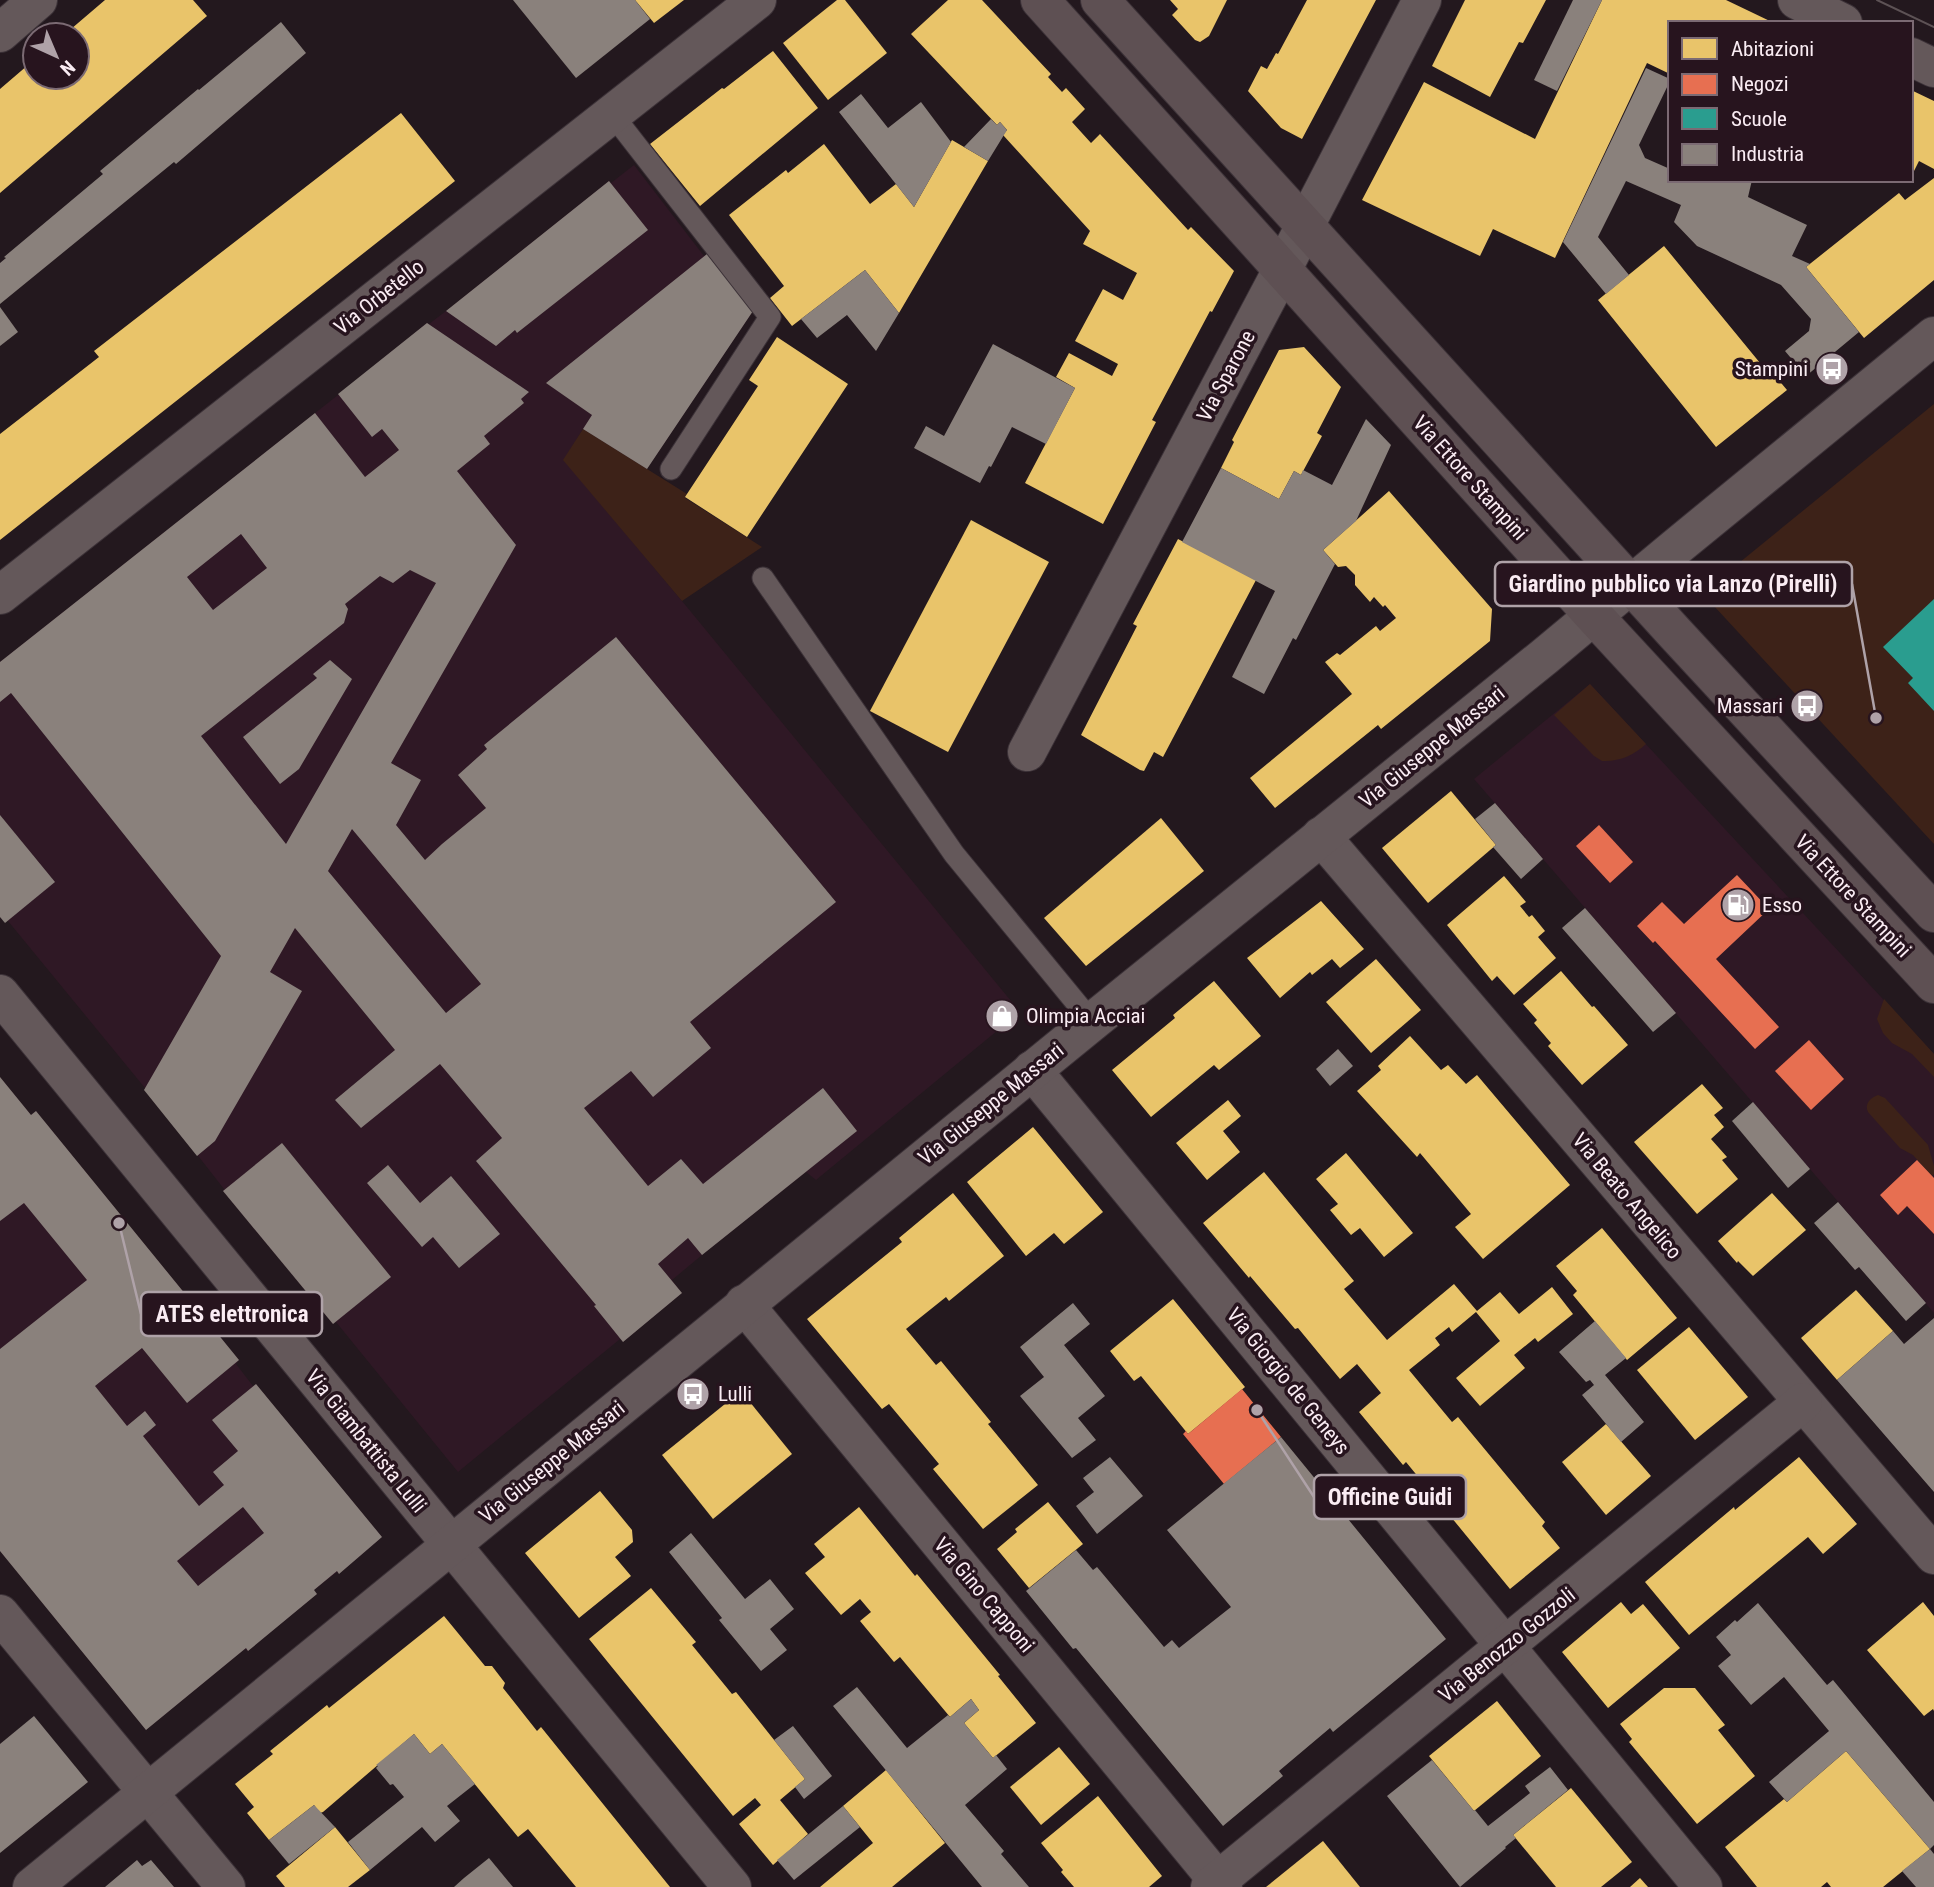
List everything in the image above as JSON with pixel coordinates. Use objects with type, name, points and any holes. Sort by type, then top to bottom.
[{"type":"main road","name":"Via Ettore Stampini","points":[[1040,0],[1594,615],[1934,984]]},
{"type":"main road","points":[[1100,0],[1934,914]]},
{"type":"street","points":[[0,33],[38,0]]},
{"type":"street","name":"Via Orbetello","points":[[0,595],[757,0]]},
{"type":"street","name":"Via Sparone","points":[[1027,751],[1422,0]]},
{"type":"street","points":[[1797,0],[1839,21]]},
{"type":"street","points":[[1913,58],[1934,68]]},
{"type":"street","name":"Via Giuseppe Massari","points":[[32,1887],[1934,336]]},
{"type":"street","name":"Via Beato Angelico","points":[[1321,836],[1934,1555]]},
{"type":"street","name":"Via Giambattista Lulli","points":[[0,994],[732,1887]]},
{"type":"street","name":"Via Giorgio de Geneys","points":[[1032,1070],[1703,1887]]},
{"type":"street","name":"Via Gino Capponi","points":[[744,1304],[1217,1885]]},
{"type":"street","name":"Via Benozzo Gozzoli","points":[[1217,1885],[1803,1402]]},
{"type":"street","points":[[0,1614],[226,1887]]},
{"type":"lane","points":[[612,114],[770,317],[671,469]]},
{"type":"lane","points":[[763,578],[954,854],[1092,1021]]},
{"type":"shaded area","points":[[634,165],[704,256],[707,254],[753,311],[647,469],[583,429],[564,460],[1020,1012],[816,1180],[806,1172],[702,1255],[672,1280],[682,1293],[623,1342],[620,1339],[458,1472],[336,1322],[333,1324],[223,1191],[145,1088],[8,921],[0,917],[0,662],[427,323],[446,311],[609,181],[611,183]]},
{"type":"shaded area","points":[[1934,404],[1934,844],[1702,593]]},
{"type":"shaded area","points":[[583,429],[687,494],[685,498],[762,547],[682,601],[563,460]]},
{"type":"shaded area","points":[[1590,684],[1934,1054],[1934,1313],[1474,779]]},
{"type":"shaded area","points":[[1590,684],[1646,744],[1626,757],[1602,761],[1554,715]]},
{"type":"shaded area","points":[[1884,999],[1934,1054],[1934,1077],[1912,1054],[1892,1043],[1883,1033],[1877,1019]]},
{"type":"shaded area","points":[[0,1077],[31,1115],[36,1111],[239,1360],[236,1364],[253,1386],[256,1384],[382,1537],[339,1574],[337,1572],[314,1590],[317,1594],[248,1651],[245,1649],[146,1730],[0,1551]]},
{"type":"shaded area","points":[[1878,1095],[1885,1098],[1928,1145],[1934,1166],[1932,1176],[1913,1155],[1900,1148],[1868,1112],[1868,1102]]},
{"type":"building: Abitazioni","points":[[105,0],[193,0],[207,16],[0,193],[0,89],[21,71],[21,91],[91,91],[91,21],[80,21]]},
{"type":"building: Abitazioni","points":[[635,0],[684,0],[654,23]]},
{"type":"building: Abitazioni","points":[[837,0],[845,0],[887,53],[828,100],[783,43]]},
{"type":"building: Abitazioni","points":[[948,0],[982,0],[1051,74],[1048,77],[1062,92],[1066,88],[1085,109],[1072,122],[1091,143],[1100,134],[1188,230],[1191,227],[1234,271],[1152,420],[1156,422],[1103,524],[1025,483],[1075,388],[1056,377],[1069,353],[1112,376],[1118,364],[1075,341],[1103,289],[1123,300],[1137,273],[1083,244],[1090,231],[1003,135],[1007,130],[1000,122],[997,125],[911,34]]},
{"type":"building: Abitazioni","points":[[1170,0],[1227,0],[1209,36],[1200,42],[1172,15],[1178,9]]},
{"type":"building: Abitazioni","points":[[1307,0],[1376,0],[1302,139],[1281,128],[1248,91],[1261,66],[1267,69],[1276,53],[1278,54]]},
{"type":"building: Abitazioni","points":[[1465,0],[1546,0],[1523,43],[1519,42],[1490,97],[1432,66]]},
{"type":"building: Abitazioni","points":[[1602,0],[1726,0],[1770,21],[1668,21],[1668,73],[1647,63],[1555,258],[1493,229],[1480,256],[1362,200],[1424,82],[1535,139]]},
{"type":"building: Abitazioni","points":[[773,51],[818,108],[700,206],[650,144]]},
{"type":"building: Abitazioni","points":[[1913,91],[1934,101],[1934,169],[1919,161],[1913,173]]},
{"type":"building: Abitazioni","points":[[401,113],[455,181],[0,540],[0,434],[99,357],[94,351]]},
{"type":"building: Abitazioni","points":[[952,140],[988,161],[899,313],[865,270],[792,326],[770,298],[784,286],[729,215],[824,144],[870,204],[896,184],[914,207]]},
{"type":"building: Abitazioni","points":[[1934,178],[1934,280],[1864,338],[1806,267],[1899,193],[1905,200]]},
{"type":"building: Abitazioni","points":[[1664,246],[1774,380],[1776,377],[1787,390],[1716,447],[1598,300]]},
{"type":"building: Abitazioni","points":[[777,337],[848,384],[747,537],[685,497],[758,386],[749,380]]},
{"type":"building: Abitazioni","points":[[1304,347],[1341,387],[1317,433],[1322,436],[1301,475],[1294,471],[1279,499],[1221,468],[1234,442],[1232,440],[1279,350]]},
{"type":"building: Abitazioni","points":[[1389,491],[1492,609],[1490,641],[1381,729],[1378,725],[1275,808],[1250,778],[1352,694],[1325,662],[1337,653],[1340,655],[1376,626],[1380,631],[1396,618],[1374,597],[1370,602],[1355,585],[1355,575],[1346,566],[1338,567],[1323,550]]},
{"type":"building: Abitazioni","points":[[971,520],[1049,562],[948,752],[870,711]]},
{"type":"building: Abitazioni","points":[[1178,539],[1256,580],[1163,757],[1154,752],[1144,771],[1081,735],[1137,626],[1133,624]]},
{"type":"building: Abitazioni","points":[[1451,791],[1496,845],[1428,903],[1382,848]]},
{"type":"building: Abitazioni","points":[[1161,818],[1204,871],[1086,966],[1044,918]]},
{"type":"building: Abitazioni","points":[[1504,876],[1526,902],[1520,906],[1529,917],[1532,915],[1545,931],[1538,937],[1556,958],[1514,995],[1497,976],[1492,981],[1447,925]]},
{"type":"building: Abitazioni","points":[[1321,901],[1364,949],[1340,968],[1332,959],[1312,975],[1310,972],[1280,998],[1247,958]]},
{"type":"building: Abitazioni","points":[[1376,959],[1421,1010],[1371,1053],[1326,1002]]},
{"type":"building: Abitazioni","points":[[1561,971],[1628,1045],[1582,1085],[1548,1046],[1551,1043],[1534,1023],[1537,1020],[1523,1004]]},
{"type":"building: Abitazioni","points":[[1214,981],[1261,1036],[1219,1070],[1214,1065],[1151,1117],[1112,1070],[1175,1018],[1173,1015]]},
{"type":"building: Abitazioni","points":[[1410,1036],[1441,1070],[1448,1065],[1466,1084],[1477,1075],[1570,1185],[1483,1259],[1455,1227],[1471,1214],[1420,1153],[1417,1157],[1357,1091],[1381,1070],[1378,1066]]},
{"type":"building: Abitazioni","points":[[1702,1084],[1723,1108],[1714,1115],[1724,1127],[1711,1139],[1727,1157],[1722,1160],[1738,1179],[1697,1214],[1634,1142]]},
{"type":"building: Abitazioni","points":[[1228,1100],[1241,1116],[1223,1131],[1240,1152],[1207,1180],[1176,1143]]},
{"type":"building: Abitazioni","points":[[1033,1127],[1103,1212],[1064,1244],[1054,1233],[1026,1256],[967,1182]]},
{"type":"building: Abitazioni","points":[[1346,1153],[1413,1233],[1384,1257],[1360,1228],[1351,1235],[1330,1210],[1338,1204],[1316,1179]]},
{"type":"building: Abitazioni","points":[[1264,1172],[1354,1281],[1344,1289],[1387,1340],[1454,1284],[1477,1311],[1500,1292],[1519,1314],[1552,1287],[1573,1314],[1538,1342],[1535,1338],[1514,1355],[1525,1368],[1480,1406],[1456,1378],[1500,1341],[1476,1312],[1452,1332],[1449,1327],[1435,1338],[1440,1345],[1409,1370],[1452,1422],[1458,1417],[1545,1522],[1542,1526],[1560,1548],[1510,1589],[1406,1462],[1403,1465],[1359,1412],[1381,1393],[1357,1364],[1340,1379],[1203,1223]]},
{"type":"building: Abitazioni","points":[[953,1193],[1004,1256],[949,1301],[946,1297],[906,1329],[936,1365],[941,1361],[1038,1485],[983,1529],[933,1469],[939,1464],[889,1404],[882,1409],[807,1319],[902,1242],[899,1238]]},
{"type":"building: Abitazioni","points":[[1772,1193],[1806,1230],[1753,1276],[1738,1261],[1737,1263],[1718,1241]]},
{"type":"building: Abitazioni","points":[[1602,1228],[1677,1318],[1627,1360],[1573,1295],[1577,1291],[1556,1266]]},
{"type":"building: Abitazioni","points":[[1856,1290],[1893,1331],[1837,1380],[1801,1338]]},
{"type":"building: Abitazioni","points":[[1173,1299],[1245,1387],[1188,1434],[1141,1376],[1134,1381],[1110,1351]]},
{"type":"building: Abitazioni","points":[[1689,1327],[1748,1397],[1695,1440],[1637,1370]]},
{"type":"building: Abitazioni","points":[[741,1391],[792,1454],[713,1519],[662,1455]]},
{"type":"building: Abitazioni","points":[[1606,1424],[1651,1476],[1606,1515],[1562,1462]]},
{"type":"building: Abitazioni","points":[[1799,1457],[1857,1524],[1823,1554],[1808,1537],[1689,1635],[1645,1582],[1734,1507],[1735,1510]]},
{"type":"building: Abitazioni","points":[[600,1491],[632,1530],[633,1542],[615,1557],[631,1576],[579,1618],[525,1553]]},
{"type":"building: Abitazioni","points":[[1048,1502],[1083,1544],[1029,1588],[997,1549],[1017,1532],[1015,1529]]},
{"type":"building: Abitazioni","points":[[859,1507],[1000,1675],[998,1676],[1036,1723],[993,1758],[964,1723],[979,1710],[971,1699],[950,1717],[900,1657],[894,1662],[860,1621],[871,1612],[860,1599],[841,1615],[805,1573],[825,1557],[814,1544]]},
{"type":"building: Abitazioni","points":[[651,1588],[696,1642],[692,1645],[732,1694],[736,1692],[805,1779],[780,1800],[808,1834],[773,1865],[739,1824],[761,1805],[755,1798],[733,1816],[589,1639]]},
{"type":"building: Abitazioni","points":[[1621,1602],[1631,1614],[1643,1604],[1680,1648],[1608,1708],[1562,1652]]},
{"type":"building: Abitazioni","points":[[1923,1602],[1934,1616],[1934,1711],[1933,1709],[1924,1716],[1867,1650]]},
{"type":"building: Abitazioni","points":[[444,1616],[485,1666],[492,1666],[505,1683],[503,1688],[537,1731],[541,1727],[670,1887],[576,1887],[528,1829],[518,1837],[442,1744],[430,1754],[414,1734],[323,1812],[320,1813],[314,1805],[269,1840],[247,1813],[254,1807],[235,1784],[273,1754],[270,1751],[327,1705],[329,1708]]},
{"type":"building: Abitazioni","points":[[1664,1688],[1695,1688],[1725,1725],[1718,1730],[1755,1776],[1697,1824],[1629,1742],[1632,1739],[1620,1724]]},
{"type":"building: Abitazioni","points":[[1497,1701],[1541,1756],[1474,1811],[1429,1756]]},
{"type":"building: Abitazioni","points":[[1059,1747],[1090,1784],[1041,1825],[1010,1787]]},
{"type":"building: Abitazioni","points":[[1846,1751],[1930,1849],[1883,1887],[1831,1887],[1827,1882],[1821,1887],[1757,1887],[1725,1847],[1784,1799],[1787,1802]]},
{"type":"building: Abitazioni","points":[[886,1770],[945,1843],[892,1887],[820,1887],[873,1843],[843,1806]]},
{"type":"building: Abitazioni","points":[[1571,1788],[1632,1862],[1601,1887],[1556,1887],[1513,1835]]},
{"type":"building: Abitazioni","points":[[1098,1796],[1162,1876],[1149,1887],[1074,1887],[1041,1843]]},
{"type":"building: Abitazioni","points":[[335,1827],[370,1870],[348,1887],[285,1887],[276,1876]]},
{"type":"building: Abitazioni","points":[[1323,1841],[1360,1887],[1266,1887]]},
{"type":"building: Abitazioni","points":[[1640,1878],[1648,1887],[1630,1887]]},
{"type":"building: Negozi","points":[[1599,825],[1633,862],[1610,883],[1576,846]]},
{"type":"building: Negozi","points":[[1737,875],[1769,909],[1716,959],[1779,1027],[1755,1049],[1655,941],[1653,943],[1637,926],[1662,902],[1684,924]]},
{"type":"building: Negozi","points":[[1809,1040],[1844,1079],[1811,1110],[1775,1071]]},
{"type":"building: Negozi","points":[[1917,1160],[1934,1178],[1934,1234],[1907,1206],[1898,1215],[1880,1195]]},
{"type":"building: Negozi","points":[[1242,1389],[1281,1437],[1224,1484],[1183,1434],[1186,1431],[1188,1434]]},
{"type":"building: Scuole","points":[[1934,599],[1934,711],[1908,683],[1913,678],[1883,647]]},
{"type":"building: Industria","points":[[513,0],[635,0],[650,19],[576,78]]},
{"type":"building: Industria","points":[[1573,0],[1602,0],[1557,91],[1534,80]]},
{"type":"building: Industria","points":[[281,22],[306,53],[176,164],[174,162],[0,304],[0,263],[6,258],[4,257],[103,174],[100,171]]},
{"type":"building: Industria","points":[[1646,68],[1668,78],[1668,85],[1639,145],[1645,158],[1668,168],[1668,182],[1752,182],[1748,197],[1807,225],[1792,256],[1810,264],[1806,267],[1859,332],[1806,376],[1785,351],[1809,331],[1811,319],[1781,285],[1697,246],[1674,222],[1681,205],[1626,181],[1598,237],[1629,275],[1606,294],[1563,242]]},
{"type":"building: Industria","points":[[861,94],[888,128],[921,102],[951,142],[914,207],[839,112]]},
{"type":"building: Industria","points":[[991,119],[997,125],[1000,122],[1007,130],[988,161],[964,147]]},
{"type":"building: Industria","points":[[609,181],[648,230],[517,333],[515,330],[496,346],[446,311]]},
{"type":"building: Industria","points":[[707,254],[753,311],[647,469],[583,429],[592,415],[546,383]]},
{"type":"building: Industria","points":[[865,270],[899,313],[876,351],[847,315],[817,338],[801,319]]},
{"type":"building: Industria","points":[[0,307],[18,332],[0,346]]},
{"type":"building: Industria","points":[[427,323],[529,392],[521,399],[524,403],[484,436],[490,444],[457,471],[516,545],[391,763],[421,780],[396,825],[425,860],[486,808],[458,775],[487,749],[484,745],[616,637],[836,902],[690,1022],[711,1048],[653,1097],[631,1071],[584,1108],[648,1186],[681,1159],[703,1184],[823,1088],[857,1131],[702,1255],[688,1238],[658,1264],[682,1293],[623,1342],[594,1306],[596,1305],[476,1161],[502,1138],[440,1064],[361,1128],[335,1100],[395,1050],[295,928],[270,972],[302,991],[215,1141],[197,1156],[144,1090],[221,956],[11,693],[0,702],[0,662],[315,413],[365,477],[399,450],[382,429],[372,437],[338,394]],"holes":[[[241,534],[267,568],[213,610],[187,577]],[[410,570],[436,583],[286,844],[201,736],[344,623],[348,609],[345,604],[380,576],[393,583]],[[352,829],[481,984],[446,1013],[328,871]]]},
{"type":"building: Industria","points":[[993,344],[1075,388],[1046,444],[1012,427],[980,483],[914,448],[926,426],[944,436]]},
{"type":"building: Industria","points":[[1366,419],[1391,445],[1356,521],[1323,550],[1335,564],[1296,640],[1293,638],[1264,694],[1232,677],[1275,591],[1182,542],[1221,468],[1279,499],[1294,471],[1301,475],[1303,470],[1332,485]]},
{"type":"building: Industria","points":[[330,660],[352,679],[299,769],[280,784],[243,737],[317,678],[313,674]]},
{"type":"building: Industria","points":[[1495,803],[1543,859],[1521,879],[1493,847],[1496,845],[1475,819]]},
{"type":"building: Industria","points":[[0,815],[55,882],[5,923],[0,917]]},
{"type":"building: Industria","points":[[1585,908],[1676,1013],[1653,1032],[1562,928]]},
{"type":"building: Industria","points":[[1338,1049],[1353,1066],[1330,1086],[1316,1069]]},
{"type":"building: Industria","points":[[0,1077],[31,1115],[36,1111],[239,1360],[187,1403],[142,1348],[95,1386],[127,1426],[145,1411],[156,1425],[143,1436],[199,1506],[224,1485],[213,1472],[238,1451],[212,1420],[256,1384],[382,1537],[339,1574],[337,1571],[314,1590],[317,1594],[248,1651],[246,1648],[146,1730],[0,1551],[0,1349],[87,1280],[24,1203],[0,1221]],"holes":[[[243,1507],[264,1533],[198,1586],[177,1561]]]},
{"type":"building: Industria","points":[[1753,1102],[1810,1169],[1788,1188],[1732,1121]]},
{"type":"building: Industria","points":[[282,1143],[391,1277],[333,1324],[223,1191]]},
{"type":"building: Industria","points":[[388,1165],[420,1203],[451,1176],[500,1234],[459,1268],[433,1237],[422,1247],[367,1183]]},
{"type":"building: Industria","points":[[1838,1202],[1926,1303],[1906,1321],[1859,1267],[1855,1270],[1814,1223]]},
{"type":"building: Industria","points":[[1073,1303],[1090,1324],[1064,1345],[1105,1396],[1078,1418],[1096,1440],[1072,1458],[1020,1396],[1044,1377],[1020,1347]]},
{"type":"building: Industria","points":[[1934,1318],[1934,1492],[1837,1380],[1893,1331],[1904,1344]]},
{"type":"building: Industria","points":[[1595,1321],[1626,1358],[1605,1375],[1644,1422],[1621,1442],[1582,1395],[1594,1385],[1590,1380],[1586,1382],[1559,1352]]},
{"type":"building: Industria","points":[[1281,1437],[1446,1639],[1333,1732],[1330,1728],[1279,1771],[1283,1776],[1223,1826],[1026,1591],[1076,1550],[1093,1570],[1097,1567],[1164,1647],[1172,1640],[1179,1648],[1231,1607],[1167,1530]]},
{"type":"building: Industria","points":[[1110,1457],[1143,1496],[1097,1534],[1076,1506],[1094,1492],[1083,1478]]},
{"type":"building: Industria","points":[[691,1533],[745,1599],[770,1579],[794,1609],[770,1629],[787,1650],[761,1671],[669,1552]]},
{"type":"building: Industria","points":[[1758,1603],[1827,1685],[1833,1680],[1934,1802],[1934,1845],[1930,1849],[1846,1751],[1787,1802],[1769,1782],[1829,1731],[1784,1677],[1751,1705],[1718,1666],[1731,1655],[1716,1637]]},
{"type":"building: Industria","points":[[857,1687],[907,1748],[971,1699],[979,1710],[964,1723],[993,1758],[996,1755],[1007,1769],[965,1805],[1004,1851],[1001,1854],[1029,1887],[982,1887],[833,1706]]},
{"type":"building: Industria","points":[[34,1716],[88,1782],[0,1853],[0,1744]]},
{"type":"building: Industria","points":[[793,1726],[832,1776],[804,1799],[795,1787],[805,1779],[774,1740]]},
{"type":"building: Industria","points":[[414,1734],[430,1754],[442,1744],[475,1784],[447,1806],[460,1821],[435,1842],[422,1827],[370,1870],[348,1842],[404,1797],[393,1784],[390,1785],[376,1765]]},
{"type":"building: Industria","points":[[1432,1760],[1488,1826],[1530,1793],[1525,1786],[1550,1767],[1568,1790],[1513,1835],[1516,1838],[1506,1848],[1460,1887],[1387,1796]]},
{"type":"building: Industria","points":[[314,1805],[335,1827],[289,1864],[269,1840]]},
{"type":"building: Industria","points":[[843,1806],[860,1827],[794,1880],[777,1860]]},
{"type":"building: Industria","points":[[1930,1849],[1934,1854],[1934,1887],[1916,1887],[1902,1871]]},
{"type":"building: Industria","points":[[489,1858],[513,1887],[454,1887],[464,1878]]},
{"type":"building: Industria","points":[[137,1860],[142,1866],[151,1860],[174,1887],[105,1887]]},
{"type":"tram line","points":[[1877,0],[1934,27]]},
{"type":"place","name":"Stampini","points":[[1832,369]]},
{"type":"place","name":"Massari","points":[[1807,706]]},
{"type":"place","name":"Giardino pubblico via Lanzo (Pirelli)","points":[[1876,718]]},
{"type":"place","name":"Esso","points":[[1738,905]]},
{"type":"place","name":"Olimpia Acciai","points":[[1002,1016]]},
{"type":"place","name":"ATES elettronica","points":[[119,1223]]},
{"type":"place","name":"Lulli","points":[[693,1394]]},
{"type":"place","name":"Officine Guidi","points":[[1257,1410]]}]
